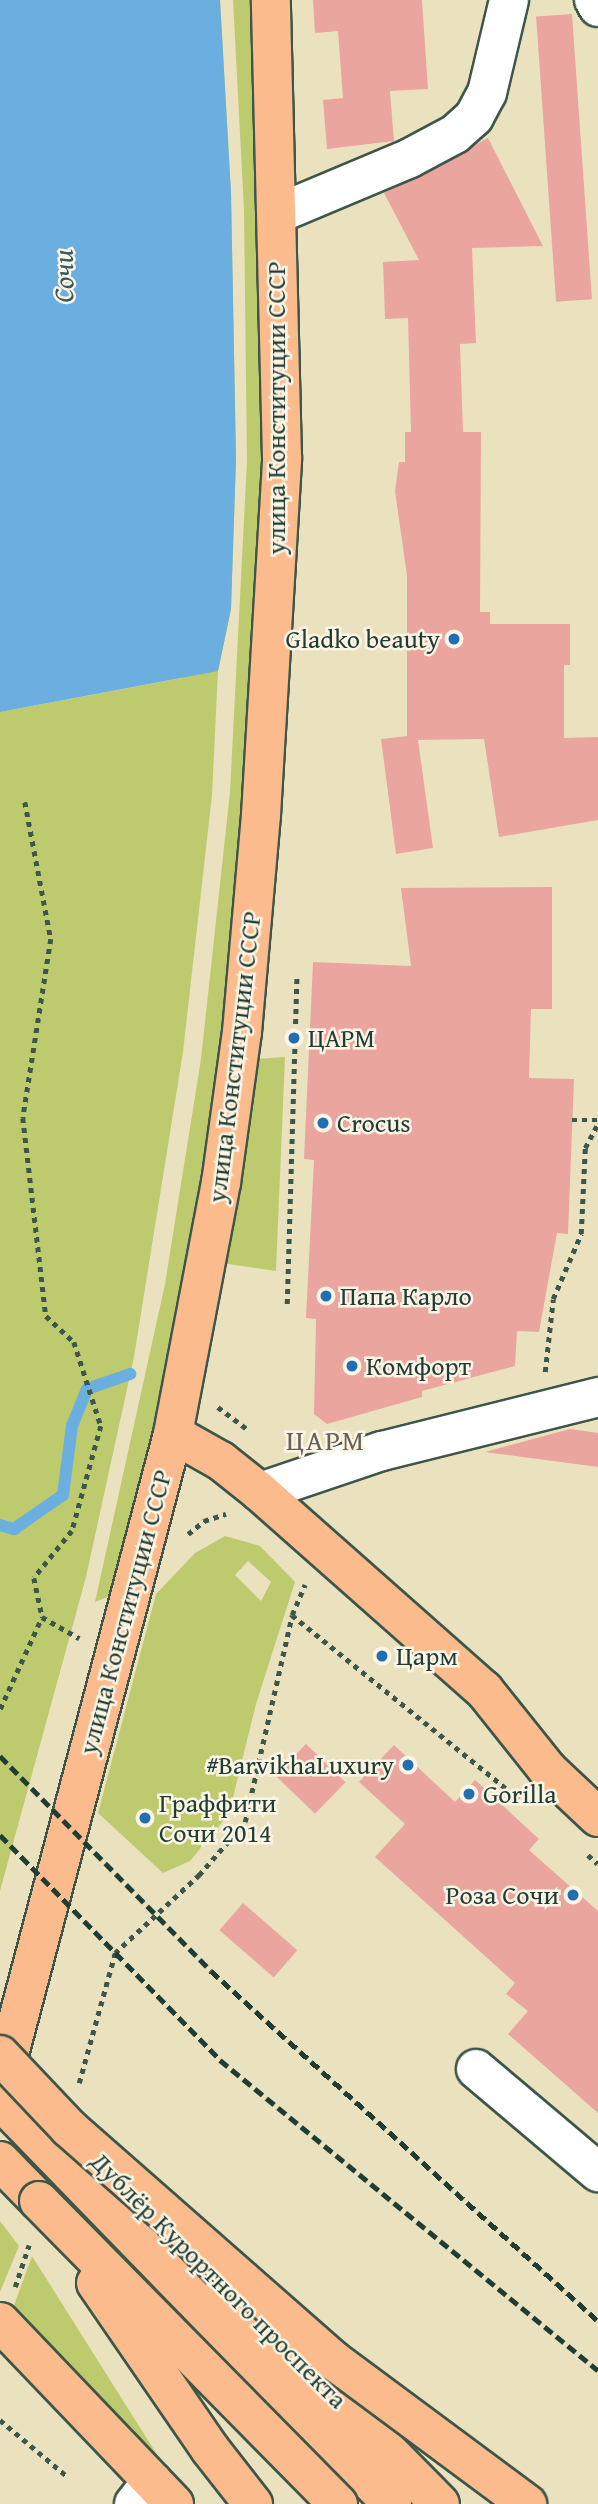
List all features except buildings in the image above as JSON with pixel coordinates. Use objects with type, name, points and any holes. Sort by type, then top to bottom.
[{"type":"main road","name":"улица Конституции СССР","points":[[0,2088],[173,1434],[221,1183],[242,1032],[261,815],[282,458],[271,0]]},
{"type":"main road","points":[[173,1434],[220,1461],[246,1504],[484,1690],[548,1769],[588,1832]]},
{"type":"main road","name":"Дублёр Курортного проспекта","points":[[0,2055],[73,2110],[440,2504]]},
{"type":"main road","points":[[0,2100],[392,2504]]},
{"type":"main road","points":[[73,2110],[333,2360],[527,2504]]},
{"type":"main road","points":[[0,2161],[36,2217],[253,2504]]},
{"type":"main road","points":[[36,2217],[338,2504]]},
{"type":"main road","points":[[6,2309],[153,2496]]},
{"type":"street","points":[[277,214],[410,158],[455,134],[474,117],[487,93],[509,0]]},
{"type":"street","points":[[594,0],[598,7]]},
{"type":"street","points":[[246,1504],[382,1451],[598,1397]]},
{"type":"street","points":[[475,2068],[598,2172]]},
{"type":"path","points":[[0,1709],[42,1617],[34,1578],[72,1531],[101,1426],[74,1342],[46,1316],[23,1118],[51,939],[24,802]]},
{"type":"path","points":[[287,1304],[297,975]]},
{"type":"path","points":[[541,1411],[553,1299],[581,1234],[586,1148],[598,1122],[572,1120]]},
{"type":"path","points":[[184,1538],[204,1521],[246,1504]]},
{"type":"path","points":[[73,2110],[116,1953],[199,1875],[246,1822],[292,1615],[310,1573]]},
{"type":"path","points":[[292,1615],[526,1805]]},
{"type":"path","points":[[42,1617],[86,1641]]},
{"type":"path","points":[[588,1832],[598,1864]]},
{"type":"path","points":[[6,2309],[36,2217]]},
{"type":"path","points":[[0,2420],[68,2477]]},
{"type":"green space","points":[[220,0],[231,193],[236,459],[231,609],[218,671],[212,795],[183,1052],[134,1357],[86,1577],[0,1891],[0,712],[182,678]]},
{"type":"green space","points":[[233,0],[271,0],[277,214],[242,1032],[130,1588],[95,1602],[165,1284],[201,1059],[230,792],[247,461],[244,210]]},
{"type":"green space","points":[[285,1057],[276,1271],[221,1263],[255,1059]]},
{"type":"green space","points":[[225,1536],[260,1546],[295,1582],[256,1704],[229,1814],[190,1861],[163,1873],[98,1813],[156,1594],[195,1553]],"holes":[[[248,1561],[271,1582],[261,1601],[235,1575]]]},
{"type":"green space","points":[[0,2221],[19,2246],[0,2292]]},
{"type":"green space","points":[[32,2256],[173,2480],[13,2308]]},
{"type":"water","name":"Сочи","points":[[0,0],[220,0],[231,193],[236,459],[231,609],[218,671],[0,712]]},
{"type":"waterway","points":[[0,1525],[14,1529],[63,1495],[72,1426],[87,1389],[130,1374]]},
{"type":"railway","points":[[0,1756],[211,1971],[598,2321]]},
{"type":"railway","points":[[0,1835],[220,2060],[598,2370]]},
{"type":"place","name":"Gladko beauty","points":[[454,639]]},
{"type":"place","name":"ЦАРМ","points":[[294,1038]]},
{"type":"place","name":"Crocus","points":[[323,1123]]},
{"type":"place","name":"Папа Карло","points":[[326,1296]]},
{"type":"place","name":"Комфорт","points":[[352,1366]]},
{"type":"place","name":"Царм","points":[[382,1656]]},
{"type":"place","name":"#BarvikhaLuxury","points":[[408,1765]]},
{"type":"place","name":"Gorilla","points":[[469,1794]]},
{"type":"place","name":"Граффити Сочи 2014","points":[[145,1818]]},
{"type":"place","name":"Роза Сочи","points":[[573,1895]]},
{"type":"district","name":"ЦАРМ","points":[[326,1440]]}]
